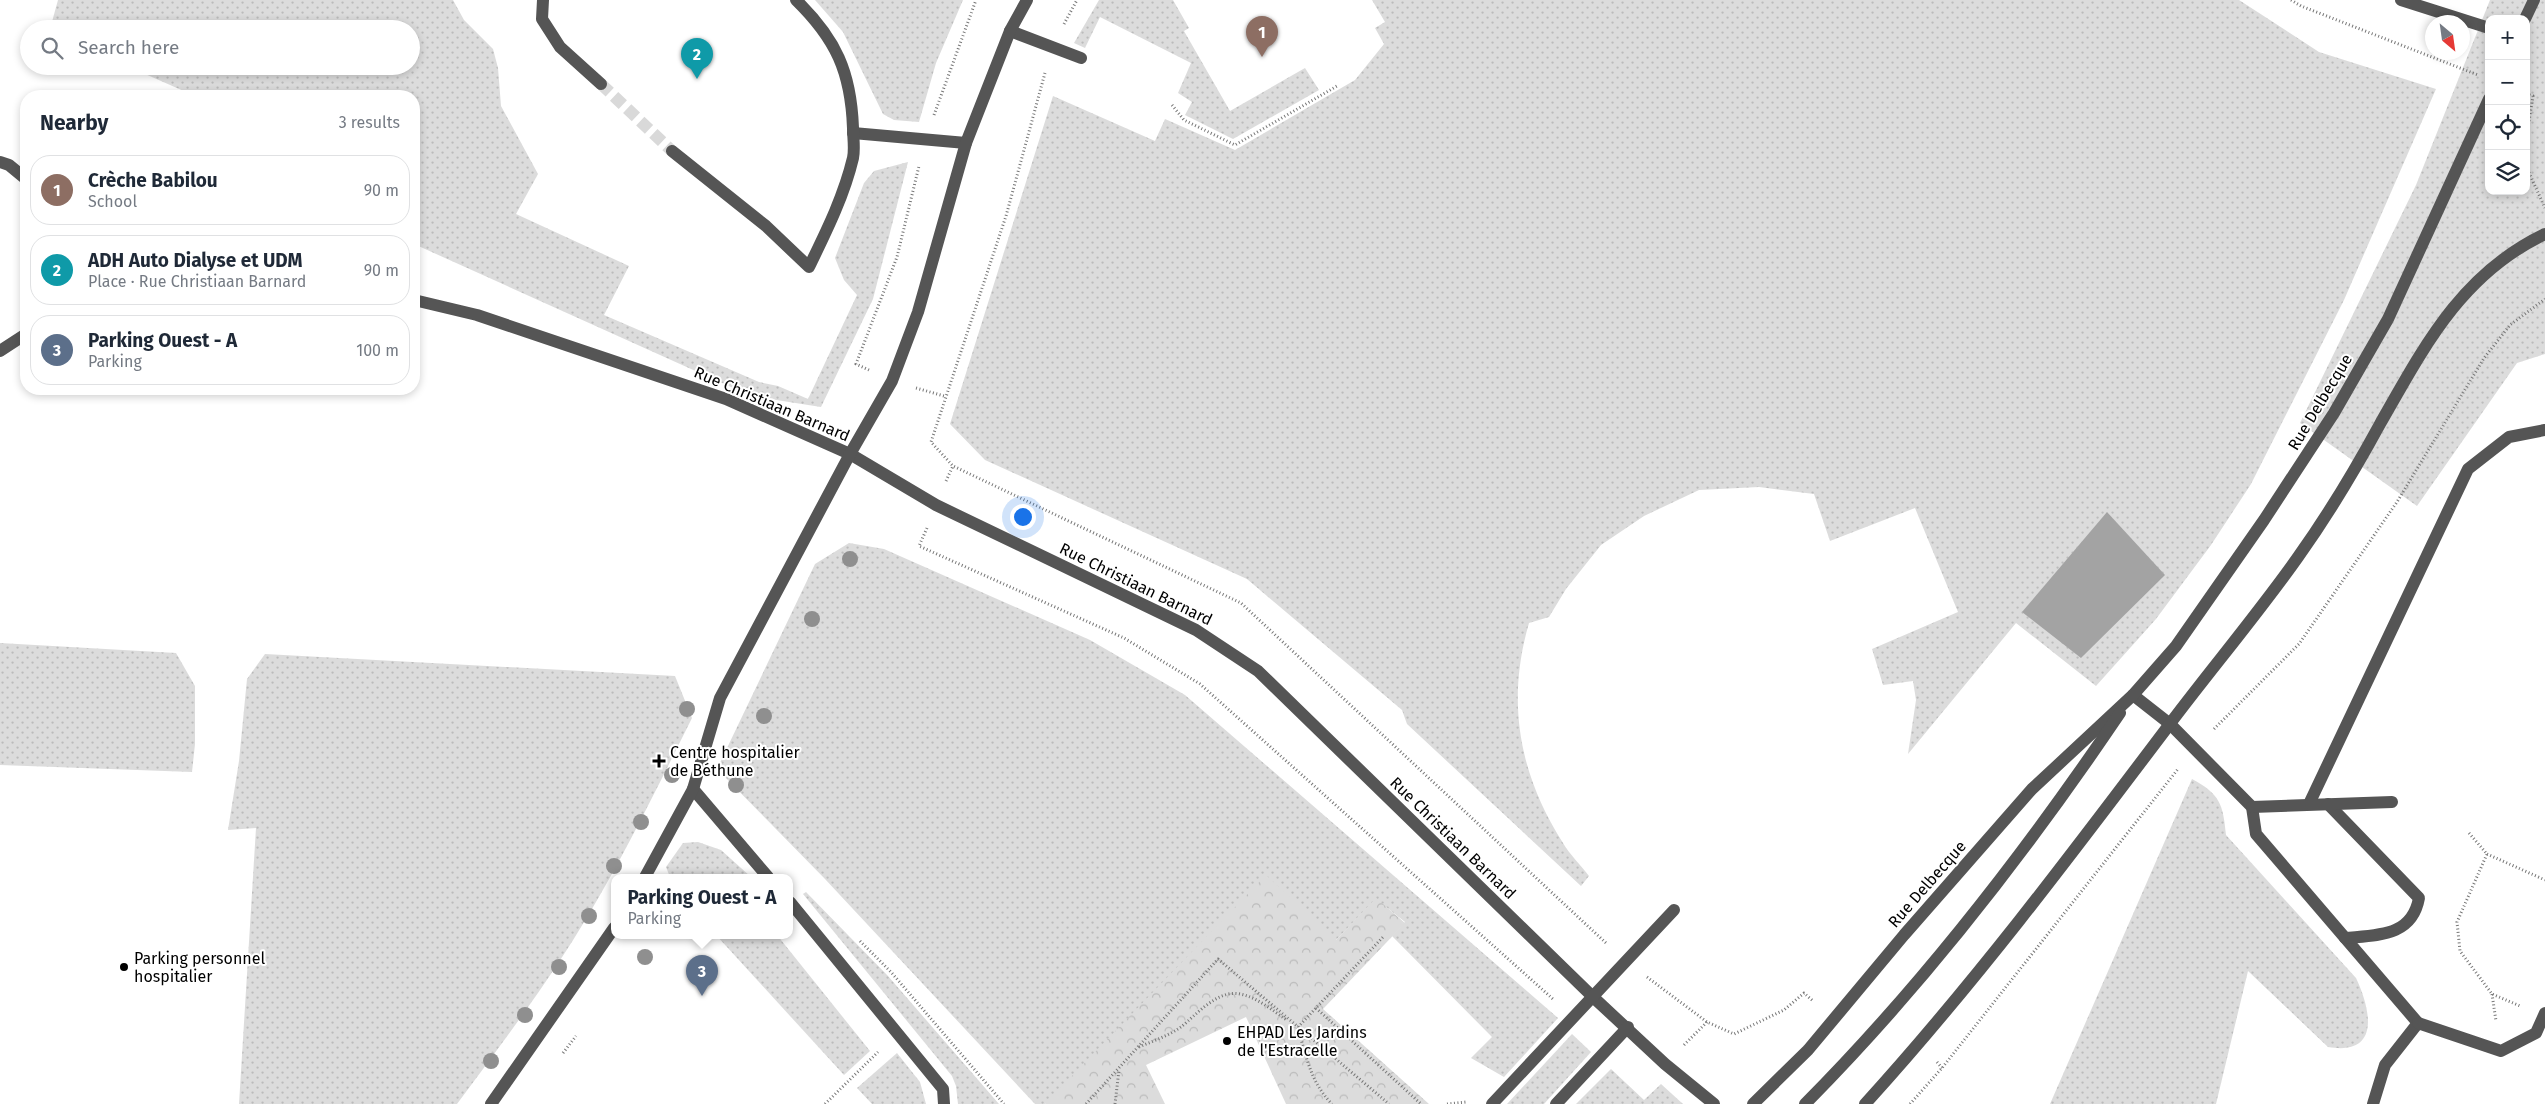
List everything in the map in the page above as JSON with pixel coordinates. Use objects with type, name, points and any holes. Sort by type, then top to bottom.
[{"type":"street","points":[[543,0],[542,19],[560,48],[600,84]]},
{"type":"street","points":[[672,151],[766,226],[809,267],[835,212],[851,166],[854,156],[853,134],[848,84],[837,49],[796,0]]},
{"type":"street","points":[[647,874],[693,789],[720,698],[850,454],[892,381],[918,312],[966,143],[1010,31],[1027,0]]},
{"type":"street","points":[[2401,0],[2485,27]]},
{"type":"street","points":[[2527,15],[2534,0]]},
{"type":"street","points":[[1010,31],[1081,58]]},
{"type":"street","name":"Rue Delbecque","points":[[1753,1104],[1808,1050],[1904,935],[2032,789],[2133,695],[2176,646],[2334,413],[2388,319],[2486,105]]},
{"type":"street","points":[[853,134],[966,143]]},
{"type":"street","points":[[0,162],[9,165],[20,174]]},
{"type":"street","points":[[1864,1104],[1920,1044],[2003,942],[2298,557],[2351,476],[2437,328],[2462,295],[2495,264],[2545,234]]},
{"type":"street","name":"Rue Christiaan Barnard","points":[[420,301],[477,314],[726,399],[850,454],[936,505],[1196,630],[1258,671],[1594,997],[1628,1027],[1665,1064],[1714,1104]]},
{"type":"street","points":[[0,351],[20,338]]},
{"type":"street","points":[[2309,804],[2468,469],[2509,436],[2545,430]]},
{"type":"street","points":[[2133,695],[2170,724],[2252,807],[2256,834],[2418,1022],[2501,1051],[2536,1033],[2544,1015]]},
{"type":"street","name":"Rue Delbecque","points":[[1805,1104],[1861,1046],[1956,938],[2058,804],[2133,695]]},
{"type":"street","points":[[693,789],[765,874]]},
{"type":"street","points":[[2252,807],[2392,802]]},
{"type":"street","points":[[2328,804],[2419,898],[2417,908],[2409,922],[2388,934],[2345,938]]},
{"type":"street","points":[[793,906],[943,1089],[944,1104]]},
{"type":"street","points":[[1492,1104],[1674,910]]},
{"type":"street","points":[[492,1104],[553,1019],[611,932]]},
{"type":"street","points":[[2373,1104],[2385,1064],[2418,1022]]},
{"type":"street","points":[[1556,1104],[1628,1027]]},
{"type":"path","points":[[856,364],[897,257],[926,139],[976,0]]},
{"type":"path","points":[[1077,0],[1052,47],[1006,216],[930,442],[953,466],[1241,603],[1627,962],[1707,1022],[1734,1034],[1784,1010],[1804,993]]},
{"type":"path","points":[[2291,0],[2301,6],[2425,51]]},
{"type":"path","points":[[2446,60],[2480,76]]},
{"type":"path","points":[[1172,105],[1184,120],[1235,145],[1337,86]]},
{"type":"path","points":[[2530,95],[2533,96],[2530,115]]},
{"type":"path","points":[[2530,175],[2545,208]]},
{"type":"path","points":[[1910,1104],[1942,1068],[2195,748],[2299,644],[2396,502],[2484,358],[2510,325],[2545,299]]},
{"type":"path","points":[[953,466],[919,546],[1124,638],[1200,684],[1574,1018]]},
{"type":"path","points":[[2469,833],[2487,854],[2545,880]]},
{"type":"path","points":[[2487,854],[2457,922],[2460,951],[2492,994],[2544,1015]]},
{"type":"path","points":[[1298,1027],[1384,936]]},
{"type":"path","points":[[857,939],[891,972],[1004,1104]]},
{"type":"path","points":[[1086,1104],[1218,959],[1388,1104]]},
{"type":"path","points":[[1137,1048],[1180,1027],[1218,998],[1239,993],[1258,1002],[1298,1027],[1313,1078],[1323,1095],[1332,1104]]},
{"type":"path","points":[[1316,1008],[1421,1104]]},
{"type":"path","points":[[1665,1064],[1707,1022]]},
{"type":"path","points":[[825,1104],[879,1051],[873,1043]]},
{"type":"path","points":[[1115,1104],[1119,1068]]},
{"type":"green space","points":[[58,0],[453,0],[464,20],[493,49],[498,68],[501,106],[538,174],[516,214],[629,266],[604,315],[759,382],[778,386],[808,399],[857,295],[844,280],[835,258],[864,183],[874,171],[908,162],[873,299],[821,407],[751,396],[420,247],[420,90],[181,90],[147,75],[420,75],[420,20],[52,20]]},
{"type":"green space","points":[[815,0],[963,0],[936,63],[919,122],[894,120],[883,114],[843,32]]},
{"type":"green space","points":[[1099,0],[1173,0],[1189,28],[1184,31],[1230,111],[1305,68],[1319,90],[1233,139],[1185,115],[1192,102],[1178,93],[1191,63],[1100,17],[1085,48],[1074,43]]},
{"type":"green space","points":[[1372,0],[2239,0],[2319,52],[2436,89],[2344,300],[2251,484],[2211,545],[2156,619],[2096,686],[2016,623],[1908,754],[1916,700],[1913,681],[1883,685],[1872,649],[1958,612],[1915,508],[1830,541],[1814,494],[1759,487],[1699,490],[1644,516],[1601,545],[1566,589],[1549,617],[1529,623],[1518,681],[1521,737],[1527,764],[1536,791],[1548,817],[1566,847],[1589,876],[1581,886],[1407,724],[1402,710],[1247,579],[985,460],[950,424],[1053,96],[1155,141],[1165,119],[1235,150],[1355,80],[1384,44],[1375,28],[1385,22]]},
{"type":"green space","points":[[2490,0],[2545,0],[2545,354],[2517,363],[2417,506],[2300,423],[2416,185],[2466,60],[2470,60],[2470,50]]},
{"type":"green space","points":[[849,543],[884,549],[1090,640],[1185,695],[1558,1018],[1504,1077],[1471,1058],[1492,1037],[1392,936],[1405,922],[1376,899],[1336,940],[1045,1104],[1035,1104],[825,879],[717,769],[815,564]]},
{"type":"green space","points":[[0,643],[176,653],[195,686],[195,744],[192,772],[0,765]]},
{"type":"green space","points":[[265,654],[675,676],[692,718],[655,792],[616,866],[574,939],[526,1010],[457,1104],[239,1104],[256,828],[228,830],[239,761],[247,679]]},
{"type":"green space","points":[[2192,779],[2209,790],[2218,801],[2223,815],[2226,835],[2356,978],[2368,1016],[2364,1038],[2357,1045],[2345,1048],[2328,1047],[2248,971],[2216,1104],[2050,1104]]},
{"type":"green space","points":[[698,842],[721,850],[748,874],[669,874],[666,867],[683,843]]},
{"type":"green space","points":[[1266,875],[1336,940],[1376,898],[1405,923],[1323,1009],[1429,1104],[1286,1104],[1246,1017],[1146,1065],[1165,1104],[1045,1104]]},
{"type":"green space","points":[[806,892],[888,976],[999,1104],[958,1104],[956,1086],[952,1076],[803,894]]},
{"type":"green space","points":[[720,939],[780,939],[870,1051],[844,1075]]},
{"type":"green space","points":[[1572,1034],[1591,1052],[1544,1104],[1507,1104]]},
{"type":"green space","points":[[897,1053],[920,1082],[926,1104],[872,1104],[857,1088]]},
{"type":"green space","points":[[1611,1069],[1644,1100],[1661,1084],[1683,1104],[1576,1104]]},
{"type":"shaded area","points":[[2107,512],[2165,575],[2081,658],[2022,612]]},
{"type":"tunnel","points":[[601,84],[672,151]]},
{"type":"place","name":"Crèche Babilou","points":[[1262,57]]},
{"type":"place","name":"ADH Auto Dialyse et UDM","points":[[697,79]]},
{"type":"place","name":"Centre hospitalier de Béthune","points":[[659,761]]},
{"type":"place","name":"Parking personnel hospitalier","points":[[124,967]]},
{"type":"place","name":"Parking Ouest - A","points":[[702,996]]},
{"type":"place","name":"EHPAD Les Jardins de l'Estracelle","points":[[1227,1041]]}]
